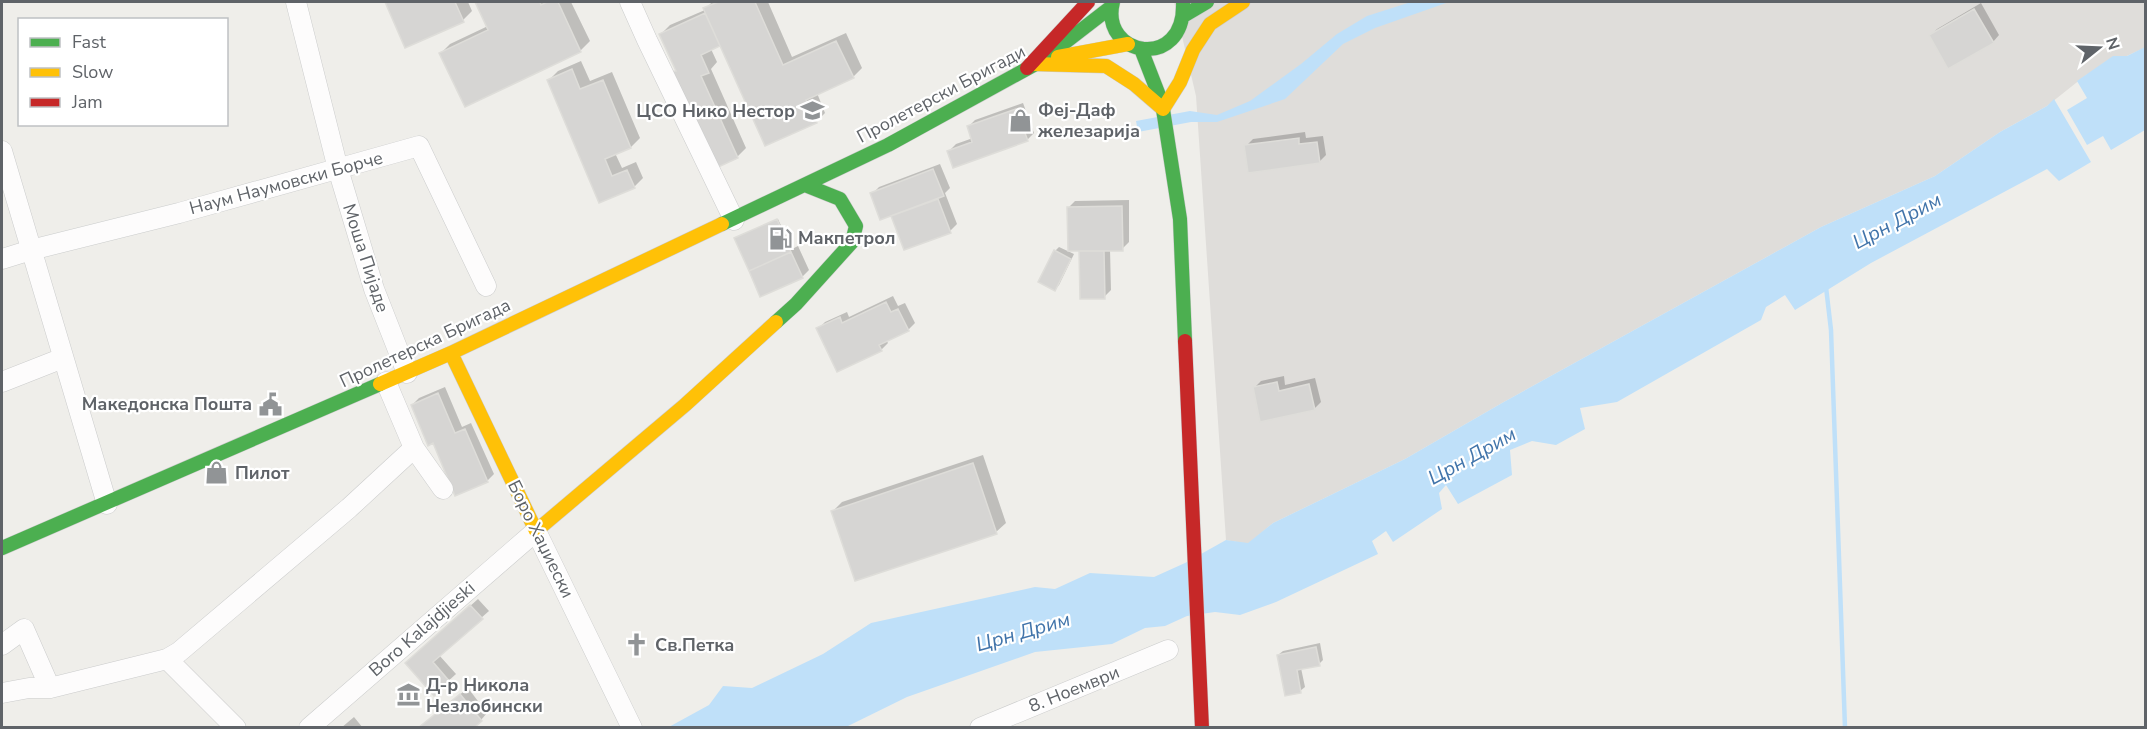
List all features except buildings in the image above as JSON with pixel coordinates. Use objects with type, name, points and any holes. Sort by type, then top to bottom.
[{"type":"street","name":"Моша Пијаде","points":[[296,2],[338,169],[374,289],[407,373]]},
{"type":"street","points":[[630,2],[734,220]]},
{"type":"street","points":[[1034,64],[1088,2]]},
{"type":"street","points":[[1171,59],[1175,37],[1182,27],[1184,8],[1207,2]]},
{"type":"street","points":[[1162,109],[1180,82],[1193,50],[1210,24],[1243,2]]},
{"type":"street","points":[[1112,4],[1112,21],[1118,34],[1135,46],[1162,109],[1180,219],[1202,728]]},
{"type":"street","name":"Пролетерски Бригади","points":[[858,159],[888,145],[1034,64],[1112,4]]},
{"type":"street","name":"Пролетерски Бригади","points":[[1034,64],[1135,46],[1154,49],[1166,45],[1175,37]]},
{"type":"street","points":[[1034,64],[1106,66],[1134,84],[1162,109]]},
{"type":"street","points":[[1162,109],[1166,81]]},
{"type":"street","name":"Наум Наумовски Борче","points":[[2,259],[179,213],[419,146],[486,286]]},
{"type":"street","points":[[2,151],[107,504]]},
{"type":"street","points":[[536,531],[685,405],[796,304],[852,242],[856,226],[845,189],[858,159]]},
{"type":"street","name":"Пролетерска Бригада","points":[[2,548],[407,373],[734,220],[858,159]]},
{"type":"street","points":[[806,185],[845,189]]},
{"type":"street","name":"Боро Хаџиески","points":[[451,353],[632,726]]},
{"type":"street","points":[[2,382],[63,358]]},
{"type":"street","points":[[386,382],[414,448],[443,489]]},
{"type":"street","points":[[2,693],[29,688],[50,688],[167,659],[187,645],[349,508],[414,448]]},
{"type":"street","name":"Boro Kalajdjieski","points":[[309,728],[536,531]]},
{"type":"street","points":[[2,645],[24,629],[50,688]]},
{"type":"street","name":"8. Ноември","points":[[980,728],[1168,650]]},
{"type":"street","points":[[167,659],[236,728]]},
{"type":"shaded area","points":[[1174,2],[2145,2],[2146,47],[2086,75],[2047,106],[2000,132],[1935,176],[1821,227],[1405,459],[1273,523],[1248,544],[1226,540],[1196,96]]},
{"type":"water","points":[[1411,2],[1449,2],[1375,28],[1343,44],[1285,99],[1217,122],[1191,122],[1138,132],[1136,121],[1190,111],[1217,115],[1250,101],[1301,64],[1337,34],[1367,16]]},
{"type":"water","points":[[2145,47],[2145,130],[2111,150],[2103,136],[2087,145],[2067,110],[2087,98],[2077,81],[2113,56],[2127,56]]},
{"type":"water","name":"Црн Дрим","points":[[2054,99],[2091,162],[2059,181],[2047,169],[1871,263],[1795,310],[1785,295],[1766,307],[1761,320],[1617,402],[1580,408],[1585,429],[1556,445],[1532,441],[1510,450],[1512,475],[1458,504],[1446,485],[1439,493],[1442,509],[1393,542],[1386,531],[1372,541],[1378,554],[1276,602],[1240,615],[1215,612],[1187,616],[1165,626],[1145,628],[1112,644],[1035,652],[907,697],[846,727],[667,728],[709,705],[723,686],[752,688],[823,654],[871,623],[1035,587],[1055,589],[1090,573],[1154,577],[1226,540],[1248,543],[1273,523],[1405,459],[1821,227],[1935,176],[2000,132],[2047,106]]},
{"type":"waterway","points":[[1826,287],[1831,330],[1845,728]]},
{"type":"traffic: fast","points":[[1113,2],[1112,21],[1118,35],[1130,45],[1144,49],[1158,47],[1171,39],[1180,24],[1183,2]]},
{"type":"traffic: fast","points":[[1185,15],[1207,2]]},
{"type":"traffic: fast","points":[[722,224],[888,145],[1041,61],[1111,7]]},
{"type":"traffic: fast","points":[[1141,49],[1162,103],[1180,219],[1185,341]]},
{"type":"traffic: fast","points":[[776,322],[796,304],[852,242],[856,226],[840,199],[805,185]]},
{"type":"traffic: fast","points":[[2,548],[380,384]]},
{"type":"traffic: slow","points":[[1034,64],[1106,66],[1134,84],[1163,109],[1180,82],[1193,50],[1210,24],[1243,2]]},
{"type":"traffic: slow","points":[[1058,57],[1128,44]]},
{"type":"traffic: slow","points":[[380,384],[451,353],[722,224]]},
{"type":"traffic: slow","points":[[451,353],[536,531],[685,405],[776,322]]},
{"type":"traffic: jam","points":[[1027,68],[1088,2]]},
{"type":"traffic: jam","points":[[1185,341],[1202,728]]},
{"type":"place","name":"ЦСО Нико Нестор","points":[[813,111]]},
{"type":"place","name":"Феј-Даф железарија","points":[[1020,120]]},
{"type":"place","name":"Макпетрол","points":[[780,238]]},
{"type":"place","name":"Македонска Пошта","points":[[270,404]]},
{"type":"place","name":"Пилот","points":[[217,473]]},
{"type":"place","name":"Св.Петка","points":[[637,645]]},
{"type":"place","name":"Д-р Никола Незлобински","points":[[408,695]]}]
